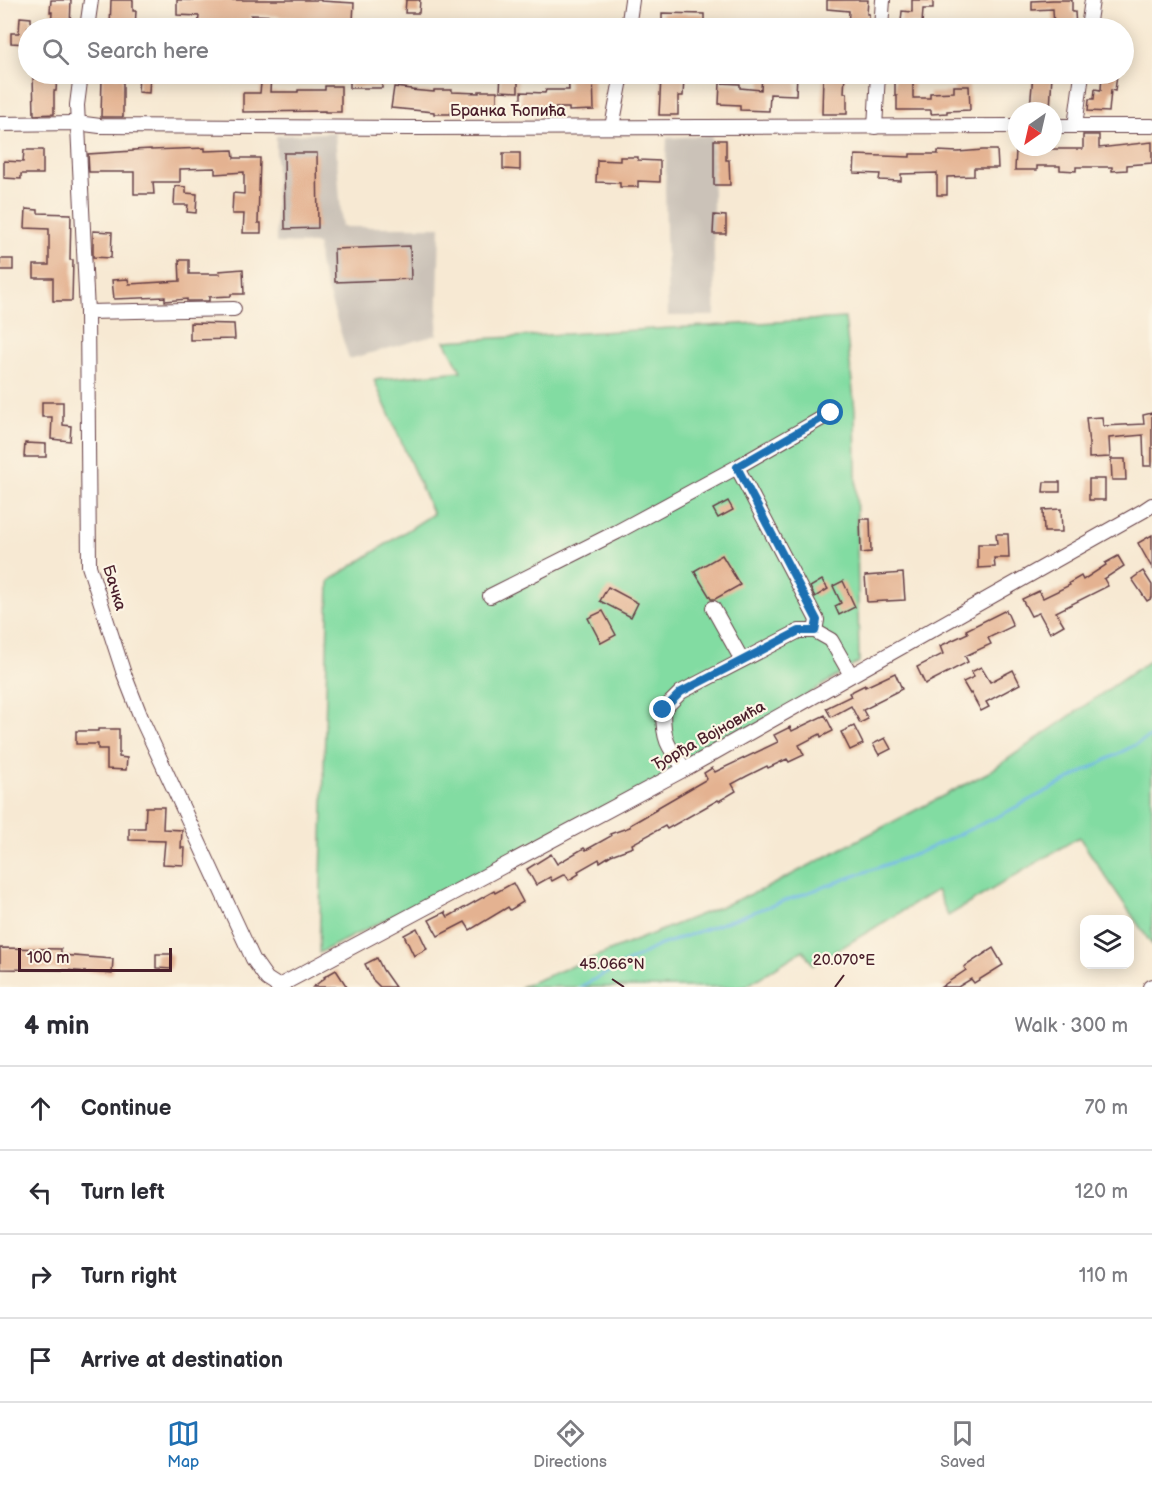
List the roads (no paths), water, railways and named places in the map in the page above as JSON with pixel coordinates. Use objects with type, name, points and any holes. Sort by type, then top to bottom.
[{"type":"street","points":[[88,18],[91,0]]},
{"type":"street","points":[[629,18],[632,0]]},
{"type":"street","points":[[882,18],[883,0]]},
{"type":"street","points":[[1089,18],[1092,0]]},
{"type":"street","name":"Бачка","points":[[80,84],[77,123],[87,312],[89,566],[124,674],[142,720],[253,959],[267,979],[278,986]]},
{"type":"street","points":[[612,127],[620,84]]},
{"type":"street","points":[[875,127],[877,84]]},
{"type":"street","points":[[1075,126],[1081,84]]},
{"type":"street","name":"Бранка Ћопића","points":[[0,124],[77,123],[100,126],[327,128],[1008,126]]},
{"type":"street","points":[[1062,126],[1152,126]]},
{"type":"street","points":[[87,312],[234,309]]},
{"type":"street","points":[[490,596],[617,532],[831,413]]},
{"type":"street","points":[[737,467],[817,620],[815,631]]},
{"type":"street","name":"Ђорђа Војновића","points":[[278,986],[685,769],[1152,505]]},
{"type":"street","points":[[712,608],[742,660]]},
{"type":"street","points":[[685,769],[669,748],[663,729],[663,710],[681,692],[799,631],[815,631],[831,640],[851,675]]},
{"type":"waterway","points":[[580,987],[658,946],[916,854],[999,816],[1152,736]]}]
